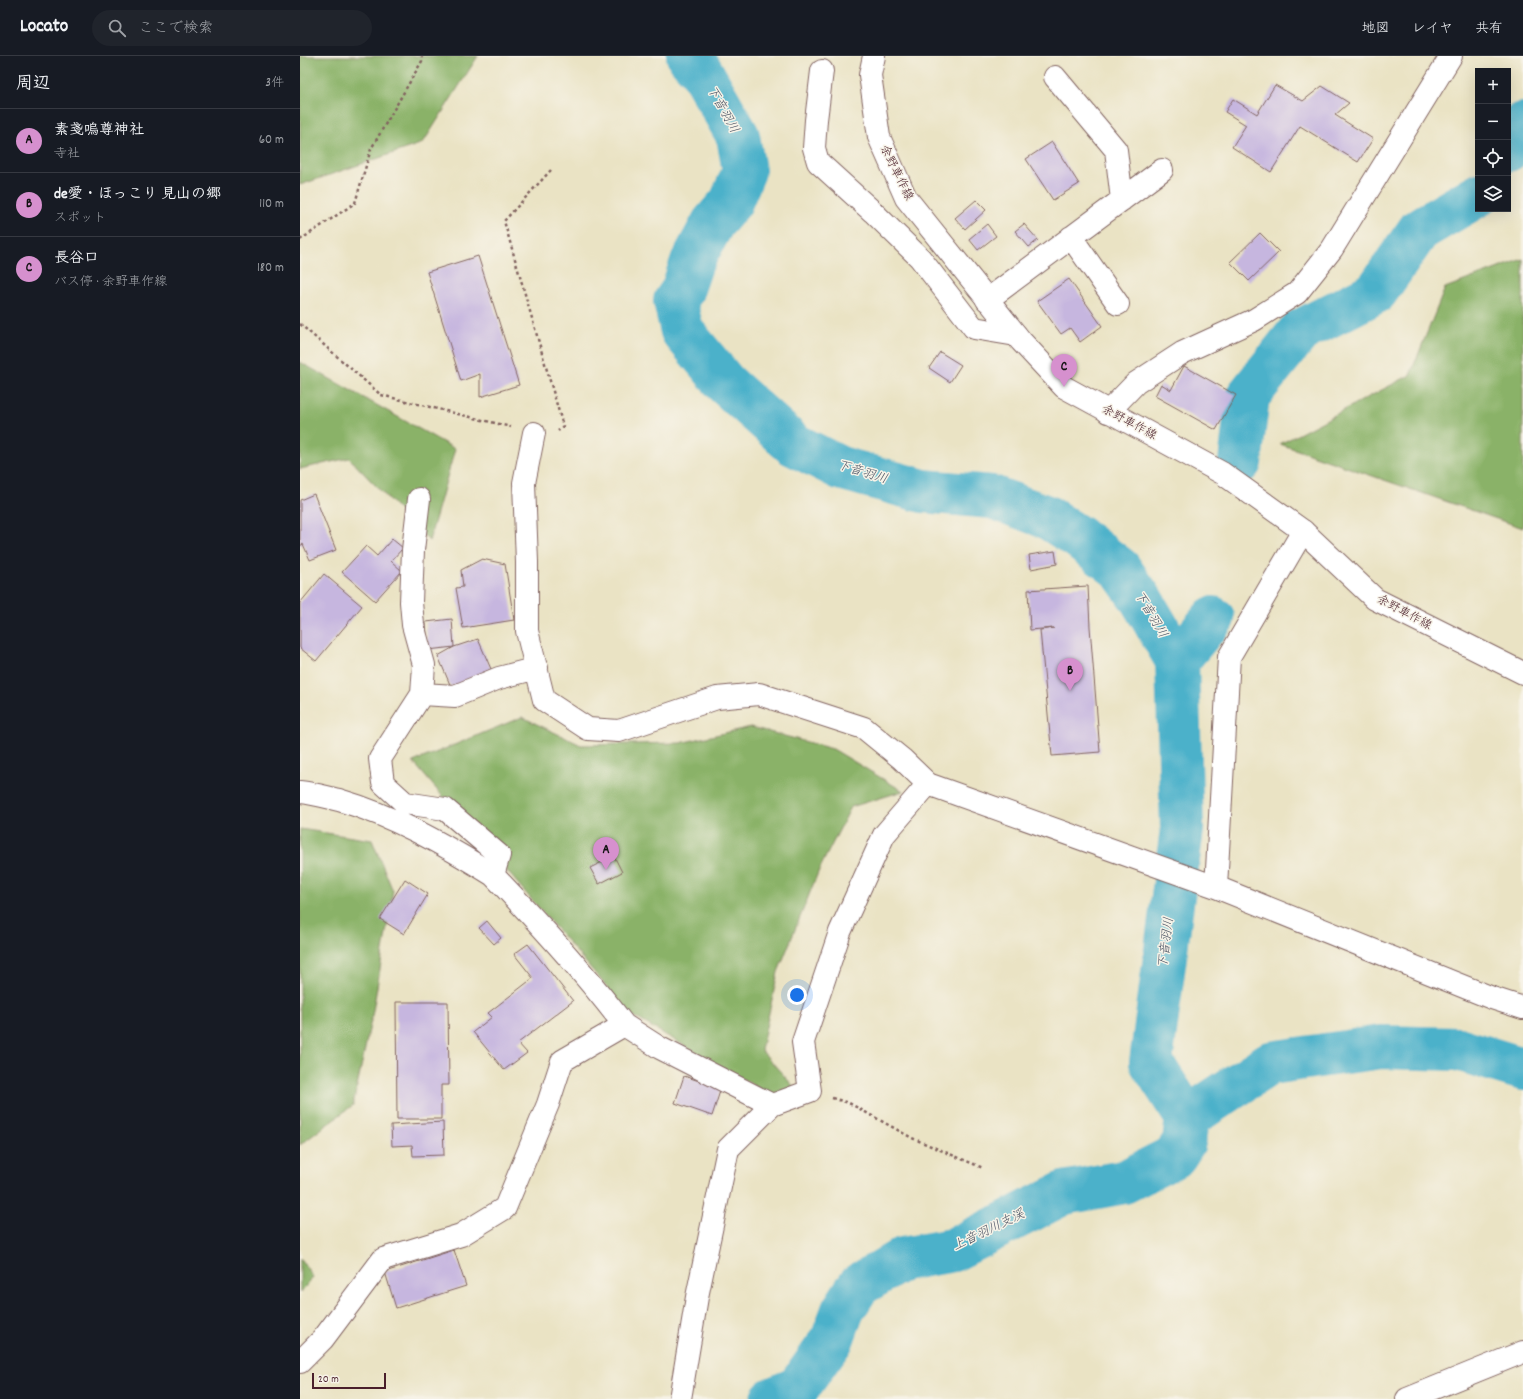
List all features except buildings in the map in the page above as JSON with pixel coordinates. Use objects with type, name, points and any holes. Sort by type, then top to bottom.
[{"type":"street","name":"余野車作線","points":[[874,56],[870,75],[879,137],[906,198],[1016,335],[1064,387],[1222,473],[1303,531],[1375,599],[1523,673]]},
{"type":"street","points":[[1108,412],[1136,384],[1182,353],[1254,320],[1297,293],[1332,249],[1451,56]]},
{"type":"street","points":[[822,71],[814,148],[818,162],[874,212],[920,258],[974,328],[1016,335]]},
{"type":"street","points":[[1055,77],[1116,150],[1122,200]]},
{"type":"street","points":[[987,300],[1162,170]]},
{"type":"street","points":[[1071,238],[1118,304]]},
{"type":"street","points":[[534,433],[524,483],[527,562],[527,632],[544,700],[588,728],[619,731],[717,698],[759,694],[864,728],[902,759],[928,784],[1216,887],[1492,998],[1523,1008]]},
{"type":"street","points":[[419,500],[413,550],[411,602],[413,625],[424,665],[422,694],[380,759],[383,783],[405,802],[445,809],[499,855],[493,875]]},
{"type":"street","points":[[1216,887],[1228,657],[1303,531]]},
{"type":"street","points":[[422,694],[455,696],[499,678],[537,668]]},
{"type":"street","points":[[680,1399],[697,1297],[728,1149],[772,1105],[810,1091],[803,1042],[840,932],[884,835],[928,784]]},
{"type":"street","points":[[300,792],[312,793],[369,810],[414,830],[456,852],[493,875],[540,924],[624,1025],[660,1048],[772,1105]]},
{"type":"street","points":[[300,1362],[323,1339],[383,1259],[461,1235],[505,1208],[548,1104],[562,1061],[624,1025]]},
{"type":"street","points":[[1407,1399],[1523,1352]]},
{"type":"path","points":[[300,240],[355,202],[371,150],[422,62],[422,56]]},
{"type":"path","points":[[551,170],[504,221],[563,426],[558,431]]},
{"type":"path","points":[[300,324],[380,395],[534,433]]},
{"type":"path","points":[[810,1091],[849,1103],[912,1138],[983,1168]]},
{"type":"green space","points":[[300,56],[478,56],[423,143],[300,185]]},
{"type":"green space","points":[[1523,259],[1523,528],[1280,444],[1410,375],[1445,288]]},
{"type":"green space","points":[[300,362],[455,449],[429,541],[349,458],[300,469]]},
{"type":"green space","points":[[522,717],[581,745],[680,743],[751,727],[833,749],[903,791],[851,807],[819,870],[778,972],[761,1050],[795,1088],[774,1097],[631,1015],[413,762]]},
{"type":"green space","points":[[300,829],[372,840],[393,891],[373,1011],[353,1105],[300,1145]]},
{"type":"green space","points":[[300,1258],[313,1277],[300,1293]]},
{"type":"waterway","name":"下音羽川","points":[[688,56],[701,71],[738,136],[744,171],[731,202],[713,223],[692,262],[682,291],[675,301],[682,331],[726,384],[793,444],[840,468],[923,491],[992,497],[1047,517],[1078,537],[1120,569],[1141,599],[1177,661],[1182,829],[1151,1062],[1187,1118]]},
{"type":"waterway","points":[[1511,146],[1522,130],[1523,124]]},
{"type":"waterway","points":[[1240,462],[1248,396],[1300,331],[1376,292],[1419,230],[1475,197]]},
{"type":"waterway","points":[[1177,661],[1213,618]]},
{"type":"waterway","name":"下音羽川","points":[[1187,1118],[1270,1063],[1381,1047],[1458,1049],[1523,1069]]},
{"type":"waterway","name":"上音羽川支渓","points":[[772,1399],[798,1388],[832,1340],[843,1310],[859,1285],[903,1259],[953,1250],[1064,1193],[1124,1182],[1175,1156],[1184,1142],[1187,1118]]},
{"type":"place","name":"長谷口","points":[[1064,387]]},
{"type":"place","name":"de愛・ほっこり 見山の郷","points":[[1070,691]]},
{"type":"place","name":"素戔嗚尊神社","points":[[606,870]]}]
